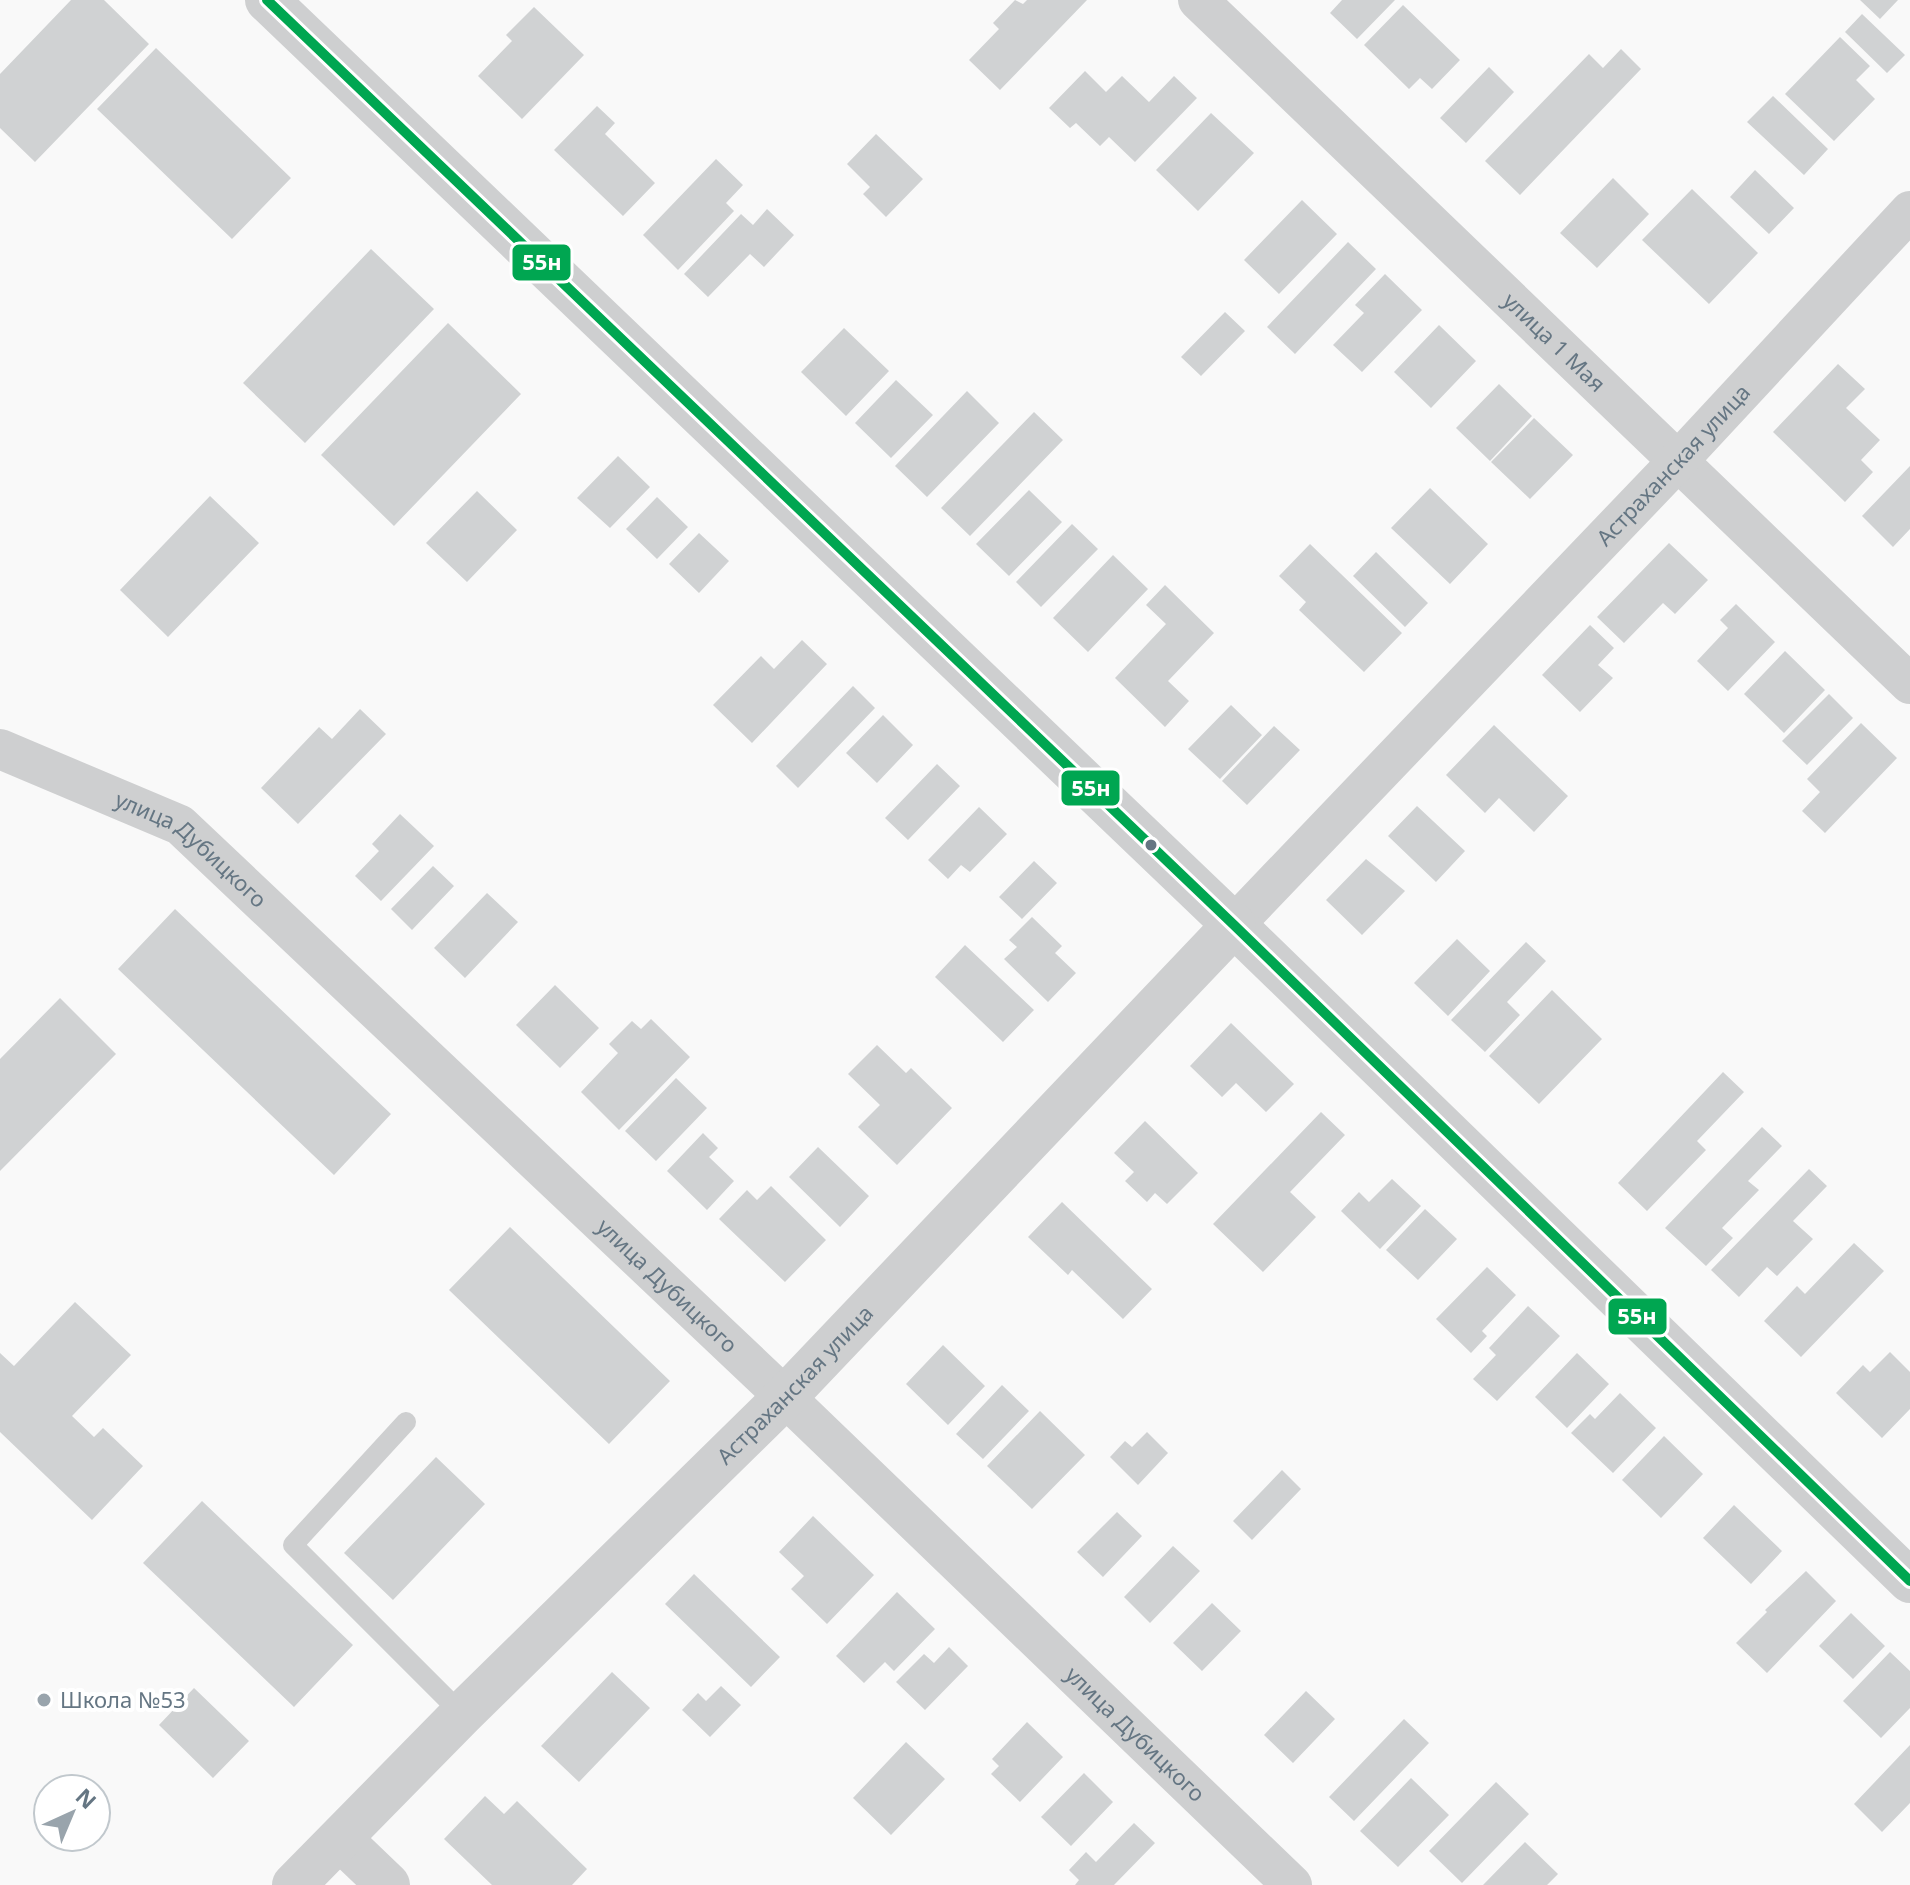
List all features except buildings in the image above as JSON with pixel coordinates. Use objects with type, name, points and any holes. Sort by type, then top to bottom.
[{"type":"street","points":[[267,0],[1234,925],[1910,1581]]},
{"type":"street","name":"улица 1 Мая","points":[[1198,0],[1910,684]]},
{"type":"street","name":"Астраханская улица","points":[[294,1885],[462,1714],[785,1397],[1677,462],[1910,211]]},
{"type":"street","name":"улица Дубицкого","points":[[0,749],[180,825],[785,1397],[1292,1885]]},
{"type":"street","points":[[340,1839],[388,1885]]},
{"type":"lane","points":[[406,1422],[293,1545],[462,1714]]},
{"type":"transit line","name":"55н","points":[[267,0],[1234,925],[1910,1581]]},
{"type":"place","name":"Школа №53","points":[[44,1700]]}]
